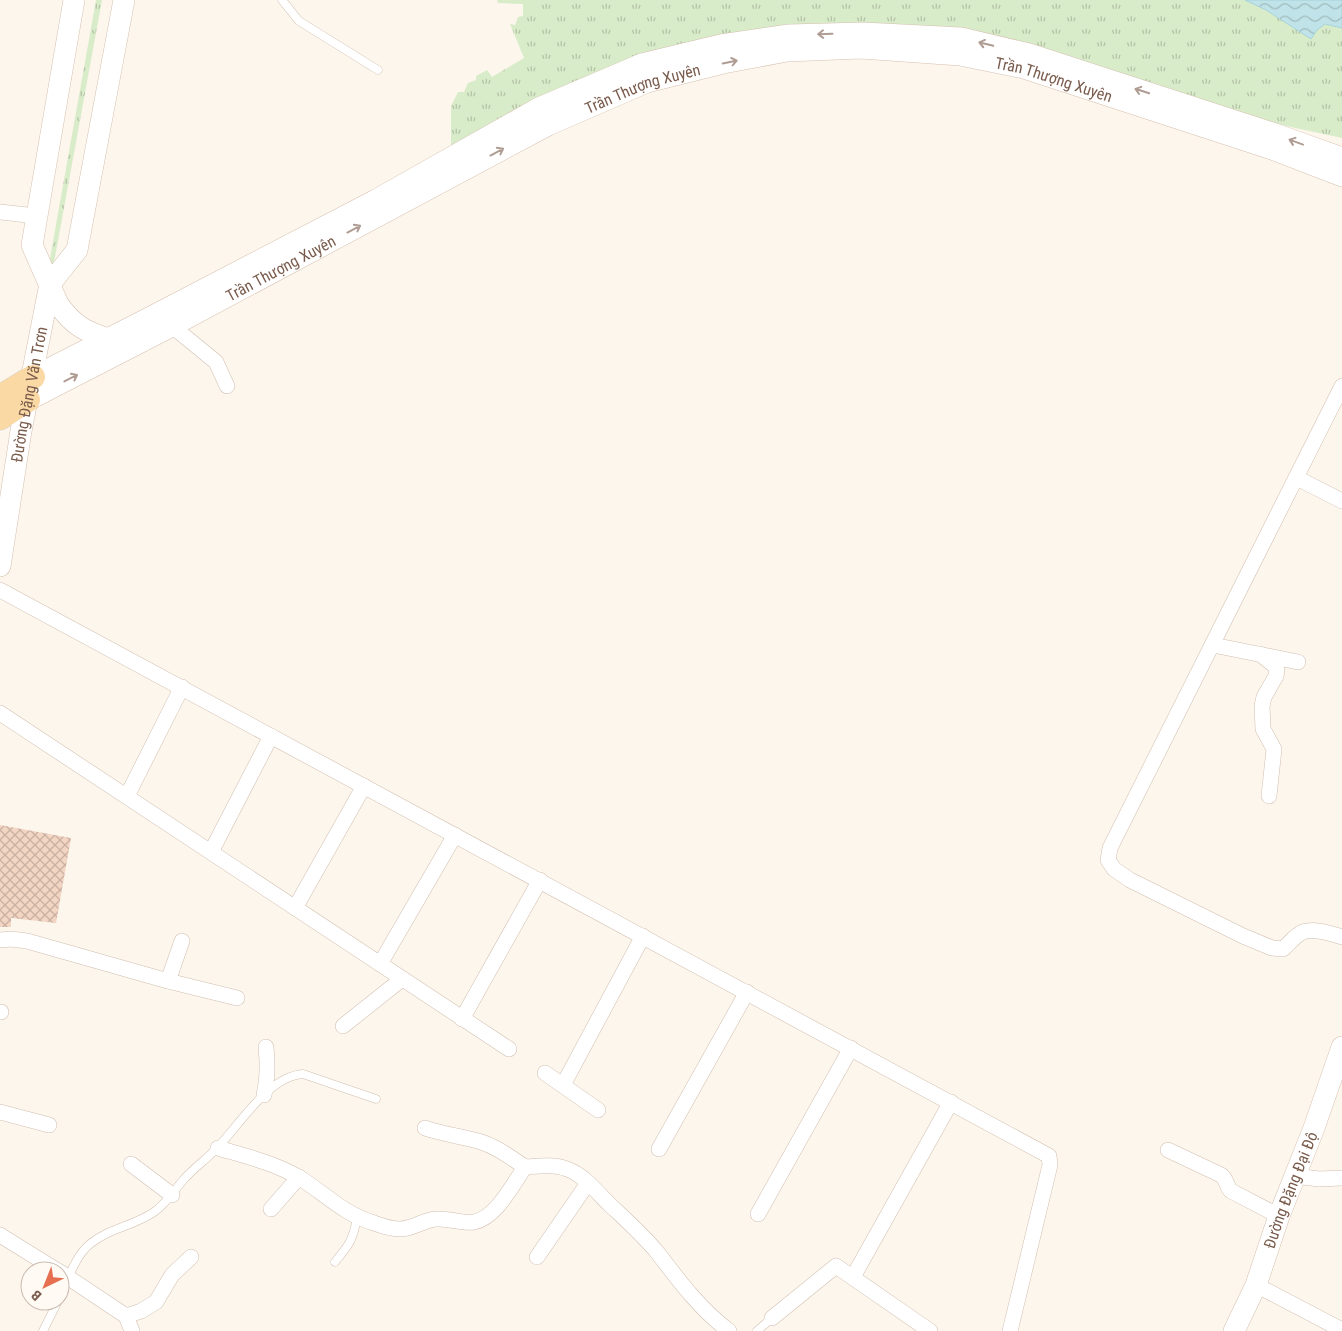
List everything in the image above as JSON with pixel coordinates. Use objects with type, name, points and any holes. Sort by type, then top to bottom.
[{"type":"main road","points":[[74,0],[32,244],[51,273],[58,304],[70,320],[79,328],[108,339]]},
{"type":"main road","name":"Đường Đặng Văn Trơn","points":[[0,566],[21,431],[33,377],[51,273],[89,0]]},
{"type":"main road","name":"Đường Đặng Văn Trơn","points":[[51,273],[110,0]]},
{"type":"main road","name":"Đường Đặng Văn Trơn","points":[[51,273],[76,250],[124,0]]},
{"type":"main road","name":"Trần Thượng Xuyên","points":[[0,397],[33,377],[376,200],[538,108],[642,64],[721,44],[788,35],[863,33],[961,38],[1029,54],[1335,161]]},
{"type":"main road","name":"Trần Thượng Xuyên","points":[[0,418],[28,400],[172,326],[548,124],[647,82],[723,63],[787,51],[861,48],[960,55],[1024,68],[1272,149],[1335,161]]},
{"type":"main road","name":"Đường Đặng Đại Độ","points":[[1234,1331],[1256,1285],[1279,1216],[1341,1055]]},
{"type":"street","points":[[1335,161],[1342,182]]},
{"type":"street","points":[[0,212],[36,216]]},
{"type":"street","points":[[172,326],[216,362],[227,386]]},
{"type":"street","points":[[1342,386],[1110,848],[1108,860],[1114,869],[1130,880],[1243,936],[1272,948],[1283,949],[1298,934],[1307,930],[1342,937]]},
{"type":"street","points":[[1296,478],[1342,501]]},
{"type":"street","points":[[0,590],[1049,1156],[1050,1165],[1010,1331]]},
{"type":"street","points":[[1213,646],[1298,662]]},
{"type":"street","points":[[1260,654],[1275,666],[1277,670],[1276,676],[1264,697],[1262,706],[1263,729],[1274,749],[1269,796]]},
{"type":"street","points":[[127,796],[182,687]]},
{"type":"street","points":[[0,713],[509,1049]]},
{"type":"street","points":[[211,852],[271,736]]},
{"type":"street","points":[[295,908],[364,786]]},
{"type":"street","points":[[380,964],[454,834]]},
{"type":"street","points":[[462,1019],[540,880]]},
{"type":"street","points":[[563,1085],[643,936]]},
{"type":"street","points":[[0,940],[11,939],[27,942],[237,998]]},
{"type":"street","points":[[168,980],[182,941]]},
{"type":"street","points":[[343,1026],[402,979]]},
{"type":"street","points":[[659,1149],[747,992]]},
{"type":"street","points":[[264,1095],[268,1076],[266,1047]]},
{"type":"street","points":[[758,1214],[851,1048]]},
{"type":"street","points":[[545,1073],[598,1110]]},
{"type":"street","points":[[853,1277],[951,1102]]},
{"type":"street","points":[[0,1112],[49,1125]]},
{"type":"street","points":[[425,1128],[479,1141],[501,1151],[525,1167],[547,1166],[566,1168],[576,1173],[641,1234],[689,1294],[729,1331]]},
{"type":"street","points":[[218,1148],[261,1161],[298,1177],[357,1218],[386,1227],[400,1229],[438,1218],[474,1222],[484,1218],[493,1212],[525,1167]]},
{"type":"street","points":[[1168,1150],[1221,1175],[1225,1178],[1231,1191],[1279,1216]]},
{"type":"street","points":[[131,1164],[172,1195]]},
{"type":"street","points":[[1295,1176],[1319,1179],[1342,1178]]},
{"type":"street","points":[[271,1209],[298,1177]]},
{"type":"street","points":[[537,1256],[588,1183]]},
{"type":"street","points":[[0,1236],[41,1261]]},
{"type":"street","points":[[126,1316],[141,1311],[156,1302],[172,1275],[191,1258]]},
{"type":"street","points":[[772,1318],[836,1266],[930,1331]]},
{"type":"street","points":[[70,1279],[126,1316],[132,1331]]},
{"type":"street","points":[[1256,1285],[1342,1330]]},
{"type":"lane","points":[[282,0],[299,21],[378,70]]},
{"type":"lane","points":[[70,1267],[88,1245],[107,1232],[140,1221],[156,1211],[172,1195],[184,1179],[218,1148],[264,1095],[284,1079],[294,1074],[303,1074],[376,1099]]},
{"type":"lane","points":[[334,1262],[353,1238],[357,1218]]},
{"type":"lane","points":[[43,1331],[53,1311]]},
{"type":"lane","points":[[757,1331],[772,1318]]},
{"type":"green space","points":[[96,0],[102,0],[53,268],[49,264]]},
{"type":"green space","points":[[497,0],[1245,0],[1266,10],[1305,35],[1325,24],[1342,28],[1342,138],[1225,113],[861,25],[451,148],[451,106],[458,92],[464,92],[468,83],[476,80],[476,76],[487,70],[492,77],[524,58],[510,24],[515,25],[518,17],[523,16],[523,4],[498,3]]},
{"type":"water","points":[[1245,0],[1342,0],[1342,28],[1325,24],[1317,30],[1311,39],[1266,10]]},
{"type":"building","points":[[0,825],[71,838],[56,923],[11,918],[11,927],[0,927]]}]
